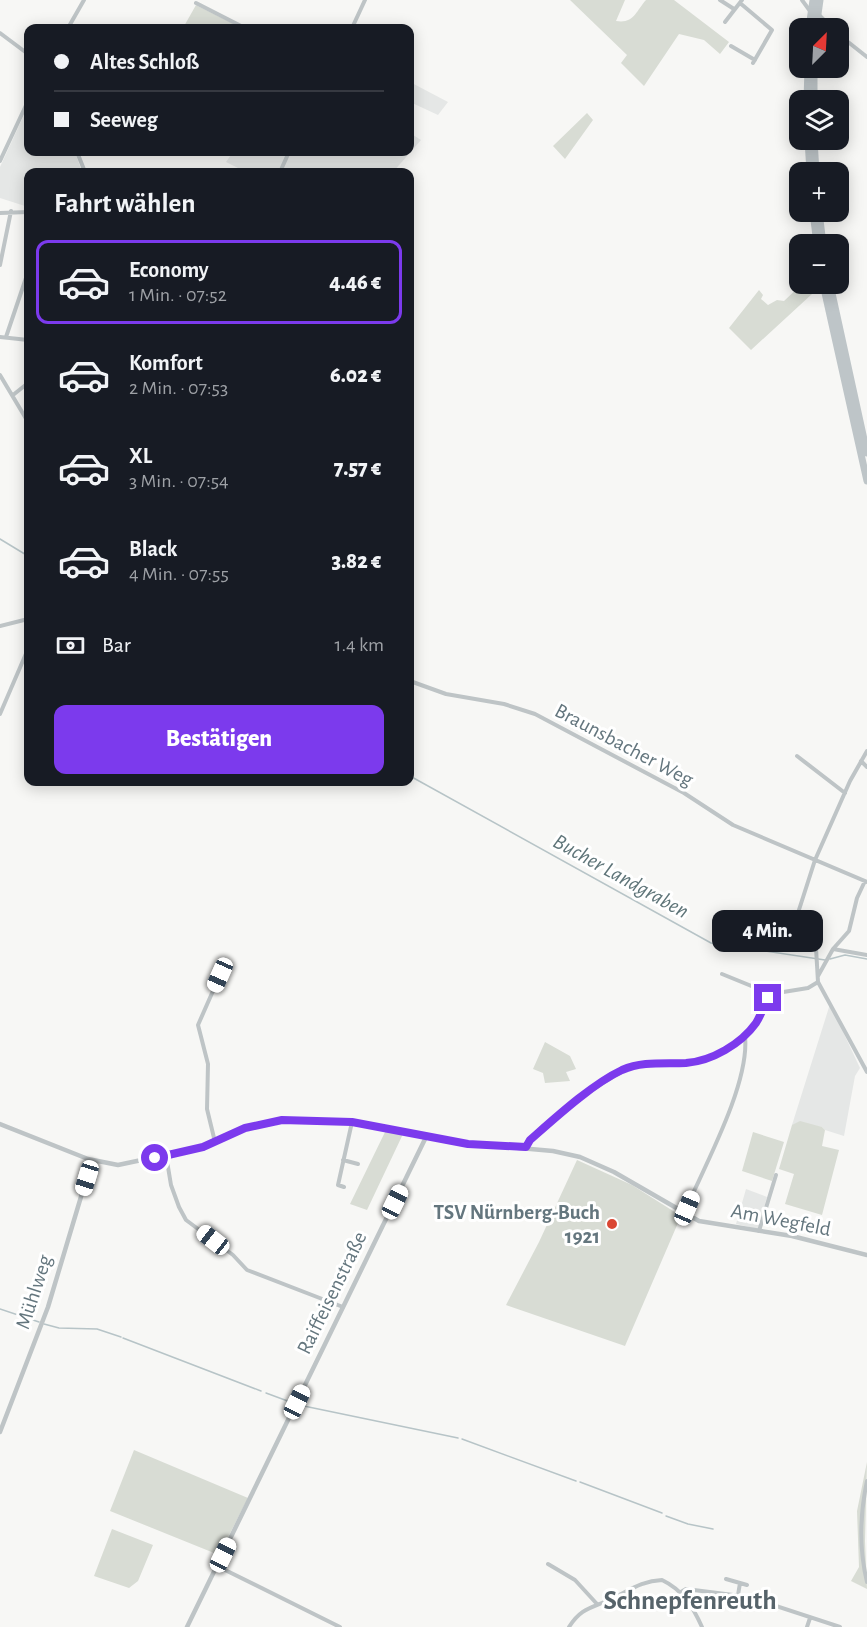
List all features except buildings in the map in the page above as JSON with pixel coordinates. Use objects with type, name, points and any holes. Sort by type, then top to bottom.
[{"type":"main road","points":[[813,9],[820,0]]},
{"type":"main road","points":[[827,294],[831,306]]},
{"type":"main road","points":[[830,294],[833,319],[867,481]]},
{"type":"main road","points":[[833,319],[867,453]]},
{"type":"street","points":[[70,24],[84,0]]},
{"type":"street","points":[[354,24],[365,0]]},
{"type":"street","points":[[720,0],[734,9]]},
{"type":"street","points":[[802,0],[813,9]]},
{"type":"street","points":[[725,22],[741,2],[772,30],[754,62],[731,46]]},
{"type":"street","points":[[196,3],[237,24]]},
{"type":"street","points":[[0,34],[24,51]]},
{"type":"street","points":[[849,43],[867,57]]},
{"type":"street","points":[[0,161],[24,110]]},
{"type":"street","points":[[0,265],[11,211]]},
{"type":"street","points":[[0,213],[24,212]]},
{"type":"street","points":[[6,337],[24,284]]},
{"type":"street","points":[[0,337],[24,339]]},
{"type":"street","points":[[0,375],[24,415]]},
{"type":"street","points":[[13,396],[24,386]]},
{"type":"street","points":[[0,626],[24,620]]},
{"type":"street","points":[[0,714],[24,658]]},
{"type":"street","name":"Braunsbacher Weg","points":[[414,682],[446,694],[504,704],[535,714],[684,793],[733,825],[866,882]]},
{"type":"street","points":[[867,751],[865,763],[845,793],[815,860],[797,916],[800,926],[814,943],[818,982],[867,1072]]},
{"type":"street","points":[[797,756],[845,793]]},
{"type":"street","points":[[817,976],[833,950],[849,931],[857,898],[866,882]]},
{"type":"street","points":[[833,950],[867,955]]},
{"type":"street","points":[[722,974],[771,994],[808,988],[818,982]]},
{"type":"street","points":[[215,1142],[207,1109],[208,1064],[198,1025],[220,975]]},
{"type":"street","points":[[526,1147],[530,1140],[570,1107],[622,1070],[639,1065],[706,1059],[745,1036],[756,1022],[771,994]]},
{"type":"street","points":[[684,1214],[739,1084],[746,1056],[745,1036]]},
{"type":"street","name":"Am Wegfeld","points":[[0,1124],[92,1160],[121,1165],[215,1142],[245,1128],[275,1120],[352,1122],[468,1144],[526,1147],[563,1152],[601,1166],[648,1190],[684,1214],[704,1222],[759,1230],[867,1255]]},
{"type":"street","points":[[344,1187],[338,1185],[352,1122]]},
{"type":"street","name":"Raiffeisenstraße","points":[[187,1627],[427,1136]]},
{"type":"street","points":[[166,1155],[171,1185],[186,1220],[233,1255],[247,1270],[344,1307]]},
{"type":"street","name":"Mühlweg","points":[[0,1431],[48,1307],[92,1160]]},
{"type":"street","points":[[343,1160],[358,1164]]},
{"type":"street","points":[[759,1230],[776,1175]]},
{"type":"street","points":[[867,1481],[862,1509],[862,1538],[867,1582]]},
{"type":"street","points":[[548,1564],[575,1580],[597,1604]]},
{"type":"street","points":[[217,1566],[340,1627]]},
{"type":"street","points":[[726,1579],[747,1585]]},
{"type":"street","points":[[569,1627],[580,1613],[597,1604],[641,1583],[662,1580],[681,1592],[690,1603],[702,1627]]},
{"type":"street","points":[[738,1595],[740,1583]]},
{"type":"street","points":[[681,1592],[686,1589],[738,1595],[840,1627]]},
{"type":"street","points":[[807,1627],[810,1618]]},
{"type":"shaded area","points":[[570,0],[625,0],[616,21],[627,21],[634,16],[646,0],[674,0],[729,42],[720,54],[704,40],[679,34],[644,86],[621,63],[627,55]]},
{"type":"shaded area","points":[[196,5],[234,24],[185,24]]},
{"type":"shaded area","points":[[414,84],[448,102],[438,115],[414,104]]},
{"type":"shaded area","points":[[587,113],[593,120],[565,159],[553,146]]},
{"type":"shaded area","points":[[24,115],[24,156],[76,156],[81,168],[24,168],[24,206],[0,198],[0,167]]},
{"type":"shaded area","points":[[414,136],[421,140],[414,148]]},
{"type":"shaded area","points":[[230,156],[407,156],[396,168],[238,168],[226,162]]},
{"type":"shaded area","points":[[759,290],[763,295],[761,299],[768,305],[777,300],[784,301],[791,294],[812,294],[751,350],[729,328]]},
{"type":"shaded area","points":[[830,1004],[860,1068],[855,1076],[844,1136],[822,1127],[792,1125]]},
{"type":"shaded area","points":[[545,1042],[570,1056],[576,1069],[566,1072],[570,1081],[545,1083],[543,1073],[533,1069]]},
{"type":"shaded area","points":[[800,1121],[822,1127],[825,1130],[822,1146],[839,1150],[822,1215],[785,1204],[794,1174],[779,1169],[792,1125]]},
{"type":"shaded area","points":[[386,1130],[403,1134],[367,1210],[350,1204]]},
{"type":"shaded area","points":[[753,1132],[784,1142],[772,1181],[742,1171]]},
{"type":"shaded area","name":"TSV Nürnberg-Buch 1921","points":[[577,1160],[632,1185],[681,1216],[625,1346],[506,1305],[539,1242]]},
{"type":"shaded area","points":[[746,1189],[767,1197],[758,1229],[736,1224]]},
{"type":"shaded area","points":[[134,1450],[248,1498],[219,1555],[110,1511]]},
{"type":"shaded area","points":[[867,1462],[865,1541],[867,1589],[851,1581],[859,1567],[857,1511]]},
{"type":"shaded area","points":[[112,1529],[153,1545],[138,1581],[129,1588],[94,1576]]},
{"type":"waterway","name":"Bucher Landgraben","points":[[0,539],[24,554]]},
{"type":"waterway","name":"Bucher Landgraben","points":[[414,778],[711,943],[825,960]]},
{"type":"waterway","name":"Bucher Landgraben","points":[[830,959],[845,955],[867,959]]},
{"type":"waterway","points":[[0,1309],[39,1322]]},
{"type":"waterway","points":[[44,1324],[59,1328],[97,1329],[121,1337]]},
{"type":"waterway","points":[[123,1338],[261,1391]]},
{"type":"waterway","points":[[266,1393],[293,1403]]},
{"type":"waterway","points":[[299,1405],[458,1438]]},
{"type":"waterway","points":[[462,1439],[576,1481]]},
{"type":"waterway","points":[[580,1482],[662,1513]]},
{"type":"waterway","points":[[666,1516],[688,1524],[713,1529]]},
{"type":"place","name":"TSV Nürnberg-Buch 1921","points":[[612,1224]]},
{"type":"district","name":"Schnepfenreuth","points":[[690,1600]]},
{"type":"route","points":[[155,1158],[203,1147],[264,1122],[282,1120],[352,1122],[468,1144],[526,1147],[530,1140],[570,1107],[606,1079],[622,1070],[657,1063],[696,1062],[716,1055],[745,1036],[756,1022],[768,998]]}]
